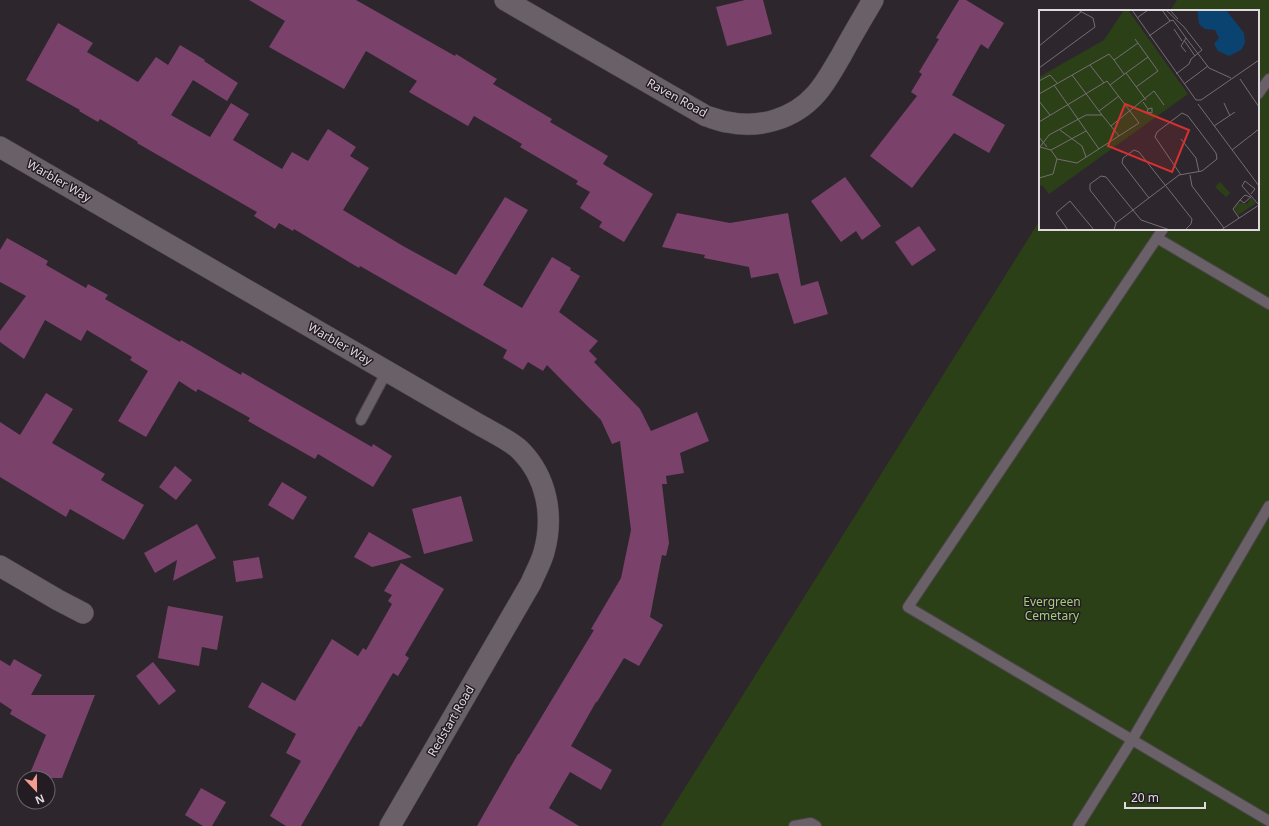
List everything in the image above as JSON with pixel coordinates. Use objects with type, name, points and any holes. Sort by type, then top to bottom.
[{"type":"street","name":"Raven Road","points":[[504,0],[706,116],[726,122],[748,125],[769,123],[786,116],[802,107],[816,95],[826,81],[868,8]]},
{"type":"street","name":"Warbler Way","points":[[0,147],[478,424],[518,449],[531,463],[541,480],[547,497],[548,535],[544,553],[531,583],[512,617]]},
{"type":"street","points":[[0,566],[83,613]]},
{"type":"street","name":"Redstart Road","points":[[390,826],[512,617]]},
{"type":"lane","points":[[1259,93],[1269,79]]},
{"type":"lane","points":[[1162,230],[908,607],[1269,821]]},
{"type":"lane","points":[[1157,238],[1269,304]]},
{"type":"lane","points":[[361,420],[387,371]]},
{"type":"lane","points":[[1078,826],[1132,740],[1269,506]]},
{"type":"lane","points":[[794,826],[811,823],[816,826]]},
{"type":"green space","name":"Evergreen Cemetary","points":[[1177,0],[1269,0],[1269,826],[661,826],[1039,222],[1039,230],[1259,230],[1259,10],[1171,10]]},
{"type":"building","points":[[249,0],[356,0],[455,56],[456,54],[497,79],[493,84],[552,119],[550,122],[608,156],[603,164],[653,194],[624,242],[599,227],[602,222],[580,208],[590,192],[576,184],[578,181],[520,147],[522,144],[474,116],[468,126],[409,92],[417,81],[366,51],[344,89],[269,47],[285,21]]},
{"type":"building","points":[[745,0],[763,0],[772,34],[727,46],[716,7]]},
{"type":"building","points":[[959,0],[966,0],[1004,23],[988,49],[981,44],[952,95],[1005,125],[989,153],[954,133],[912,188],[870,156],[917,96],[911,92],[922,74],[919,72],[939,39],[936,38]]},
{"type":"building","points":[[58,23],[93,43],[87,52],[138,82],[156,57],[168,65],[180,45],[205,60],[204,61],[238,83],[227,101],[193,80],[171,115],[210,137],[231,103],[249,114],[233,140],[282,169],[292,152],[308,161],[328,129],[356,147],[350,156],[369,168],[343,210],[403,246],[456,275],[505,197],[528,210],[483,285],[522,308],[552,257],[571,268],[570,270],[580,276],[559,312],[598,341],[589,351],[597,359],[594,362],[640,409],[651,431],[697,412],[709,441],[680,453],[684,473],[666,476],[667,484],[662,484],[669,543],[666,556],[662,555],[650,617],[663,625],[639,666],[624,658],[596,702],[571,746],[612,770],[601,790],[570,772],[549,808],[579,826],[477,826],[518,754],[594,630],[591,629],[621,578],[631,530],[620,441],[612,444],[601,420],[547,365],[543,371],[528,362],[523,370],[503,358],[507,350],[360,266],[359,268],[294,229],[293,231],[279,223],[275,229],[254,216],[257,212],[137,143],[138,142],[100,119],[98,122],[79,111],[80,110],[26,80]]},
{"type":"building","points":[[845,177],[881,226],[862,240],[856,231],[841,242],[811,201]]},
{"type":"building","points":[[677,213],[730,223],[788,213],[801,286],[818,281],[828,314],[794,324],[778,273],[751,278],[749,267],[704,258],[705,255],[662,247]]},
{"type":"building","points":[[919,226],[936,250],[912,266],[895,242]]},
{"type":"building","points":[[7,238],[48,261],[46,265],[86,288],[88,284],[108,295],[105,299],[180,342],[181,340],[241,375],[242,372],[372,447],[373,444],[392,456],[373,487],[318,454],[315,459],[248,421],[250,418],[198,389],[196,392],[179,381],[146,437],[118,421],[148,371],[130,360],[132,357],[87,330],[81,341],[45,320],[24,359],[0,342],[0,331],[26,296],[0,282],[0,250]]},
{"type":"building","points":[[46,393],[73,409],[52,443],[105,474],[101,480],[144,505],[124,540],[70,509],[66,517],[0,477],[0,422],[20,435]]},
{"type":"building","points":[[175,466],[192,480],[176,500],[159,487]]},
{"type":"building","points":[[282,482],[307,497],[293,520],[268,505]]},
{"type":"building","points":[[461,496],[473,541],[424,554],[412,509]]},
{"type":"building","points":[[197,524],[216,558],[173,581],[177,560],[155,573],[144,553]]},
{"type":"building","points":[[369,532],[412,557],[372,567],[354,557]]},
{"type":"building","points":[[259,557],[263,578],[236,582],[233,561]]},
{"type":"building","points":[[401,563],[444,589],[405,655],[409,658],[398,676],[393,673],[361,727],[359,726],[301,826],[286,826],[270,816],[301,761],[286,753],[296,734],[248,707],[262,682],[295,701],[332,639],[358,656],[363,648],[366,650],[392,604],[388,601],[392,595],[384,591]]},
{"type":"building","points":[[168,606],[223,616],[217,650],[202,647],[199,666],[158,658]]},
{"type":"building","points":[[14,659],[42,675],[31,695],[95,695],[62,778],[56,778],[56,770],[31,770],[46,735],[10,714],[12,710],[0,702],[0,660],[10,666]]},
{"type":"building","points":[[153,662],[176,691],[159,705],[136,676]]},
{"type":"building","points":[[201,788],[226,802],[212,826],[203,826],[185,815]]}]
